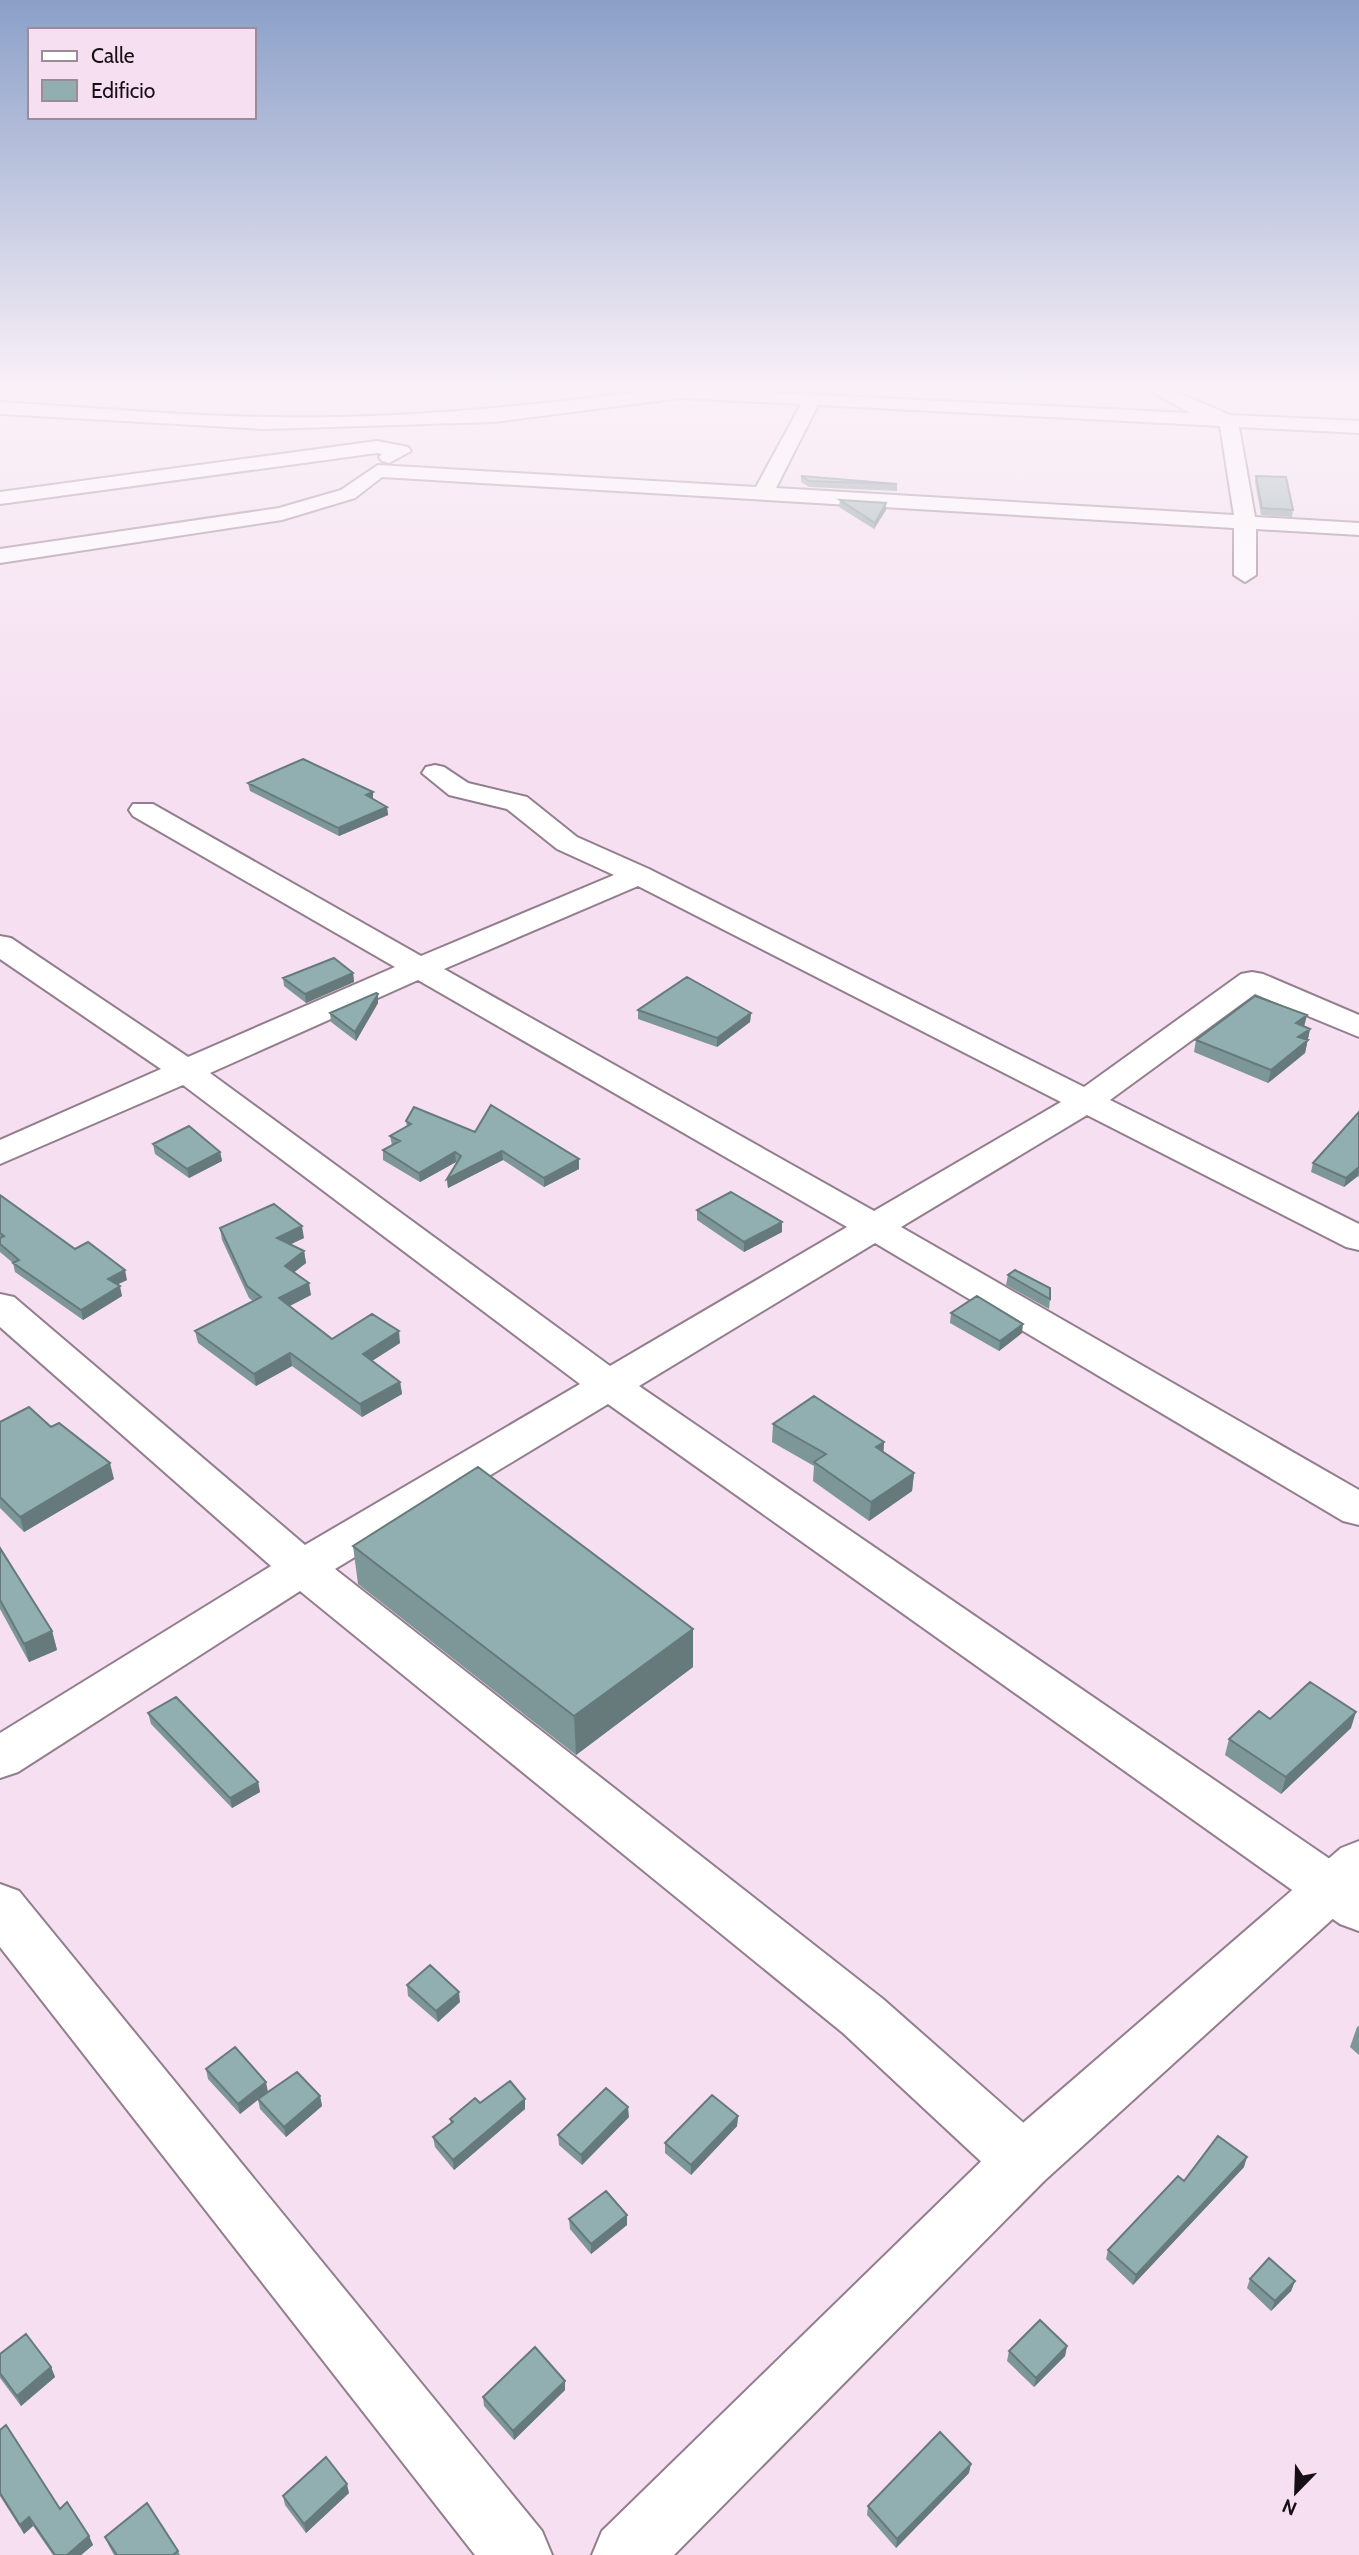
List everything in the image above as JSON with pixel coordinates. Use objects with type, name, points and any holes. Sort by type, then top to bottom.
[{"type":"street","points":[[0,556],[282,514],[304,507]]},
{"type":"street","points":[[983,507],[1359,529]]},
{"type":"street","points":[[1243,507],[1245,575]]},
{"type":"street","points":[[435,773],[458,789],[517,803],[567,843],[639,875],[1359,1239]]},
{"type":"street","points":[[143,810],[874,1227],[1359,1510]]},
{"type":"street","points":[[0,1153],[419,968],[639,875]]},
{"type":"street","points":[[0,945],[186,1072],[609,1385],[1350,1887],[1023,2161],[626,2555]]},
{"type":"street","points":[[0,1758],[302,1568],[1086,1101],[1252,981],[1359,1027]]},
{"type":"street","points":[[0,1306],[302,1568],[863,2016],[1023,2161]]},
{"type":"street","points":[[0,1908],[518,2555]]},
{"type":"building","points":[[851,507],[884,507],[875,523]]},
{"type":"building","points":[[1292,507],[1293,510],[1262,508]]},
{"type":"building","points":[[303,759],[373,792],[366,795],[387,807],[338,828],[248,783]]},
{"type":"building","points":[[334,958],[353,973],[305,994],[283,978]]},
{"type":"building","points":[[687,977],[751,1013],[717,1038],[638,1010]]},
{"type":"building","points":[[378,994],[355,1032],[330,1013]]},
{"type":"building","points":[[1255,996],[1307,1015],[1296,1023],[1310,1029],[1298,1037],[1308,1040],[1271,1070],[1196,1040]]},
{"type":"building","points":[[491,1105],[579,1159],[544,1178],[502,1151],[447,1179],[461,1156],[455,1152],[419,1173],[383,1150],[400,1141],[390,1136],[411,1124],[406,1121],[414,1107],[475,1132]]},
{"type":"building","points":[[1359,1112],[1359,1167],[1346,1178],[1313,1163]]},
{"type":"building","points":[[189,1126],[220,1152],[187,1169],[153,1144]]},
{"type":"building","points":[[731,1192],[782,1222],[744,1242],[697,1210]]},
{"type":"building","points":[[0,1195],[75,1249],[88,1242],[125,1270],[108,1279],[120,1286],[81,1310],[13,1263],[19,1260],[0,1244],[0,1238],[4,1236],[0,1233]]},
{"type":"building","points":[[274,1204],[302,1226],[277,1238],[304,1251],[285,1266],[309,1283],[279,1298],[332,1339],[372,1314],[399,1331],[363,1354],[400,1382],[360,1404],[290,1353],[254,1374],[195,1331],[261,1297],[247,1286],[220,1228]]},
{"type":"building","points":[[1015,1270],[1050,1288],[1050,1299],[1008,1275]]},
{"type":"building","points":[[977,1296],[1023,1324],[1000,1341],[951,1313]]},
{"type":"building","points":[[814,1396],[884,1442],[876,1447],[914,1473],[871,1502],[814,1462],[826,1454],[773,1424]]},
{"type":"building","points":[[29,1407],[51,1427],[59,1423],[110,1463],[20,1517],[0,1497],[0,1422]]},
{"type":"building","points":[[478,1467],[693,1629],[574,1716],[353,1546]]},
{"type":"building","points":[[0,1548],[52,1631],[24,1644],[0,1600]]},
{"type":"building","points":[[1310,1682],[1356,1712],[1286,1777],[1229,1739],[1259,1711],[1270,1719]]},
{"type":"building","points":[[176,1697],[258,1782],[230,1798],[148,1713]]},
{"type":"building","points":[[430,1965],[459,1992],[436,2011],[407,1985]]},
{"type":"building","points":[[235,2047],[266,2082],[238,2104],[206,2069]]},
{"type":"building","points":[[297,2072],[320,2096],[284,2127],[258,2099]]},
{"type":"building","points":[[510,2081],[525,2099],[453,2160],[433,2137],[453,2122],[450,2119],[475,2098],[480,2103]]},
{"type":"building","points":[[606,2088],[628,2107],[581,2155],[558,2135]]},
{"type":"building","points":[[712,2095],[738,2116],[691,2165],[665,2143]]},
{"type":"building","points":[[1218,2136],[1247,2157],[1136,2275],[1108,2250],[1178,2176],[1184,2181]]},
{"type":"building","points":[[606,2191],[627,2215],[591,2244],[569,2219]]},
{"type":"building","points":[[1269,2258],[1295,2281],[1275,2301],[1250,2279]]},
{"type":"building","points":[[1040,2320],[1067,2346],[1036,2378],[1009,2351]]},
{"type":"building","points":[[26,2334],[51,2367],[17,2396],[0,2373],[0,2354]]},
{"type":"building","points":[[535,2347],[565,2381],[513,2431],[483,2397]]},
{"type":"building","points":[[6,2425],[60,2509],[67,2502],[89,2536],[67,2555],[55,2555],[29,2517],[20,2525],[0,2493],[0,2430]]},
{"type":"building","points":[[940,2432],[971,2464],[897,2539],[868,2506]]},
{"type":"building","points":[[326,2457],[347,2484],[304,2524],[283,2496]]},
{"type":"building","points":[[147,2503],[178,2551],[173,2555],[117,2555],[105,2537]]}]
